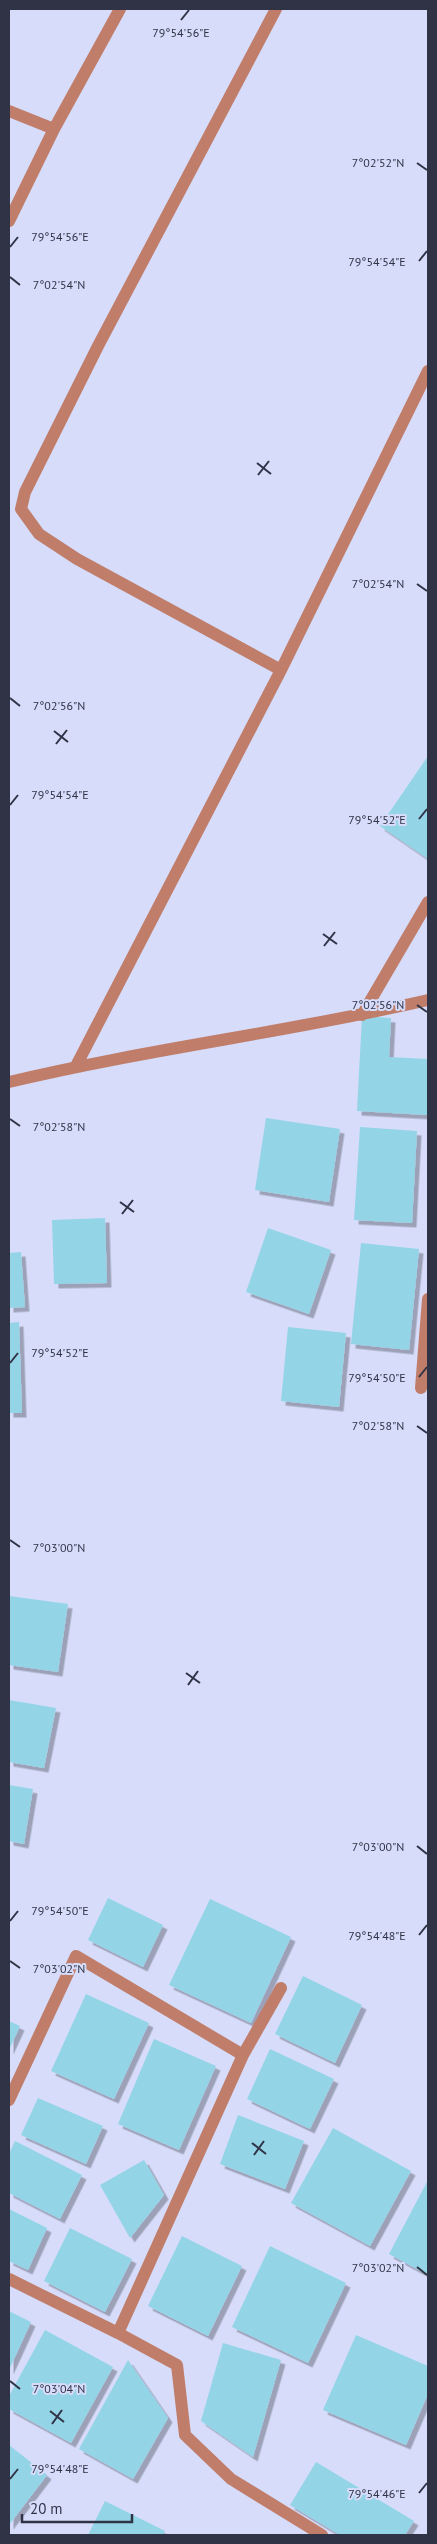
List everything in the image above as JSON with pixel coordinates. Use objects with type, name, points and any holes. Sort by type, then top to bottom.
[{"type":"street","points":[[9,221],[54,129],[120,9]]},
{"type":"street","points":[[276,9],[98,346],[24,492],[21,509],[38,534],[77,559],[281,670]]},
{"type":"street","points":[[9,110],[54,129]]},
{"type":"street","points":[[76,1066],[281,670],[428,372]]},
{"type":"street","points":[[362,1015],[428,902]]},
{"type":"street","points":[[9,1082],[76,1066],[362,1015],[428,1000]]},
{"type":"street","points":[[421,1388],[428,1299]]},
{"type":"street","points":[[9,2100],[76,1956],[242,2055]]},
{"type":"street","points":[[118,2333],[242,2055],[281,1988]]},
{"type":"street","points":[[9,2279],[118,2333],[177,2365],[185,2435],[231,2479],[322,2535]]},
{"type":"building","points":[[428,756],[428,859],[380,826]]},
{"type":"building","points":[[362,1016],[391,1018],[389,1057],[428,1059],[427,1115],[357,1111]]},
{"type":"building","points":[[266,1118],[340,1129],[329,1202],[255,1190]]},
{"type":"building","points":[[360,1127],[417,1131],[412,1223],[354,1220]]},
{"type":"building","points":[[105,1218],[107,1283],[54,1284],[52,1220]]},
{"type":"building","points":[[268,1228],[331,1250],[309,1314],[246,1292]]},
{"type":"building","points":[[361,1243],[419,1249],[409,1350],[351,1344]]},
{"type":"building","points":[[21,1252],[25,1307],[9,1308],[9,1253]]},
{"type":"building","points":[[19,1322],[22,1413],[9,1413],[9,1323]]},
{"type":"building","points":[[288,1327],[346,1333],[339,1407],[281,1401]]},
{"type":"building","points":[[9,1596],[68,1604],[58,1672],[9,1665]]},
{"type":"building","points":[[9,1700],[56,1708],[44,1768],[9,1762]]},
{"type":"building","points":[[9,1785],[33,1789],[24,1844],[9,1841]]},
{"type":"building","points":[[108,1898],[163,1925],[143,1967],[88,1940]]},
{"type":"building","points":[[210,1899],[291,1937],[251,2023],[169,1985]]},
{"type":"building","points":[[303,1976],[362,2005],[335,2063],[275,2034]]},
{"type":"building","points":[[86,1994],[149,2023],[114,2099],[51,2071]]},
{"type":"building","points":[[9,2021],[20,2026],[9,2050]]},
{"type":"building","points":[[154,2039],[216,2066],[179,2150],[118,2124]]},
{"type":"building","points":[[270,2049],[334,2079],[310,2129],[247,2099]]},
{"type":"building","points":[[38,2098],[103,2126],[86,2164],[21,2135]]},
{"type":"building","points":[[238,2115],[304,2141],[285,2189],[220,2164]]},
{"type":"building","points":[[333,2128],[411,2171],[370,2246],[291,2203]]},
{"type":"building","points":[[15,2141],[82,2175],[60,2219],[9,2193],[9,2154]]},
{"type":"building","points":[[144,2160],[164,2195],[130,2238],[100,2185]]},
{"type":"building","points":[[428,2180],[428,2275],[389,2254]]},
{"type":"building","points":[[9,2209],[47,2228],[28,2270],[9,2261]]},
{"type":"building","points":[[70,2228],[132,2259],[105,2312],[44,2281]]},
{"type":"building","points":[[182,2236],[242,2266],[208,2336],[148,2306]]},
{"type":"building","points":[[270,2246],[346,2283],[308,2363],[232,2327]]},
{"type":"building","points":[[9,2311],[31,2322],[9,2370]]},
{"type":"building","points":[[45,2330],[113,2367],[71,2443],[9,2409],[9,2396]]},
{"type":"building","points":[[356,2335],[428,2366],[428,2394],[406,2445],[323,2410]]},
{"type":"building","points":[[223,2343],[281,2360],[253,2457],[201,2421]]},
{"type":"building","points":[[128,2360],[168,2418],[133,2479],[79,2449]]},
{"type":"building","points":[[9,2445],[47,2475],[9,2525]]},
{"type":"building","points":[[316,2462],[414,2521],[405,2535],[340,2535],[290,2505]]},
{"type":"building","points":[[105,2501],[165,2531],[163,2535],[88,2535]]}]
